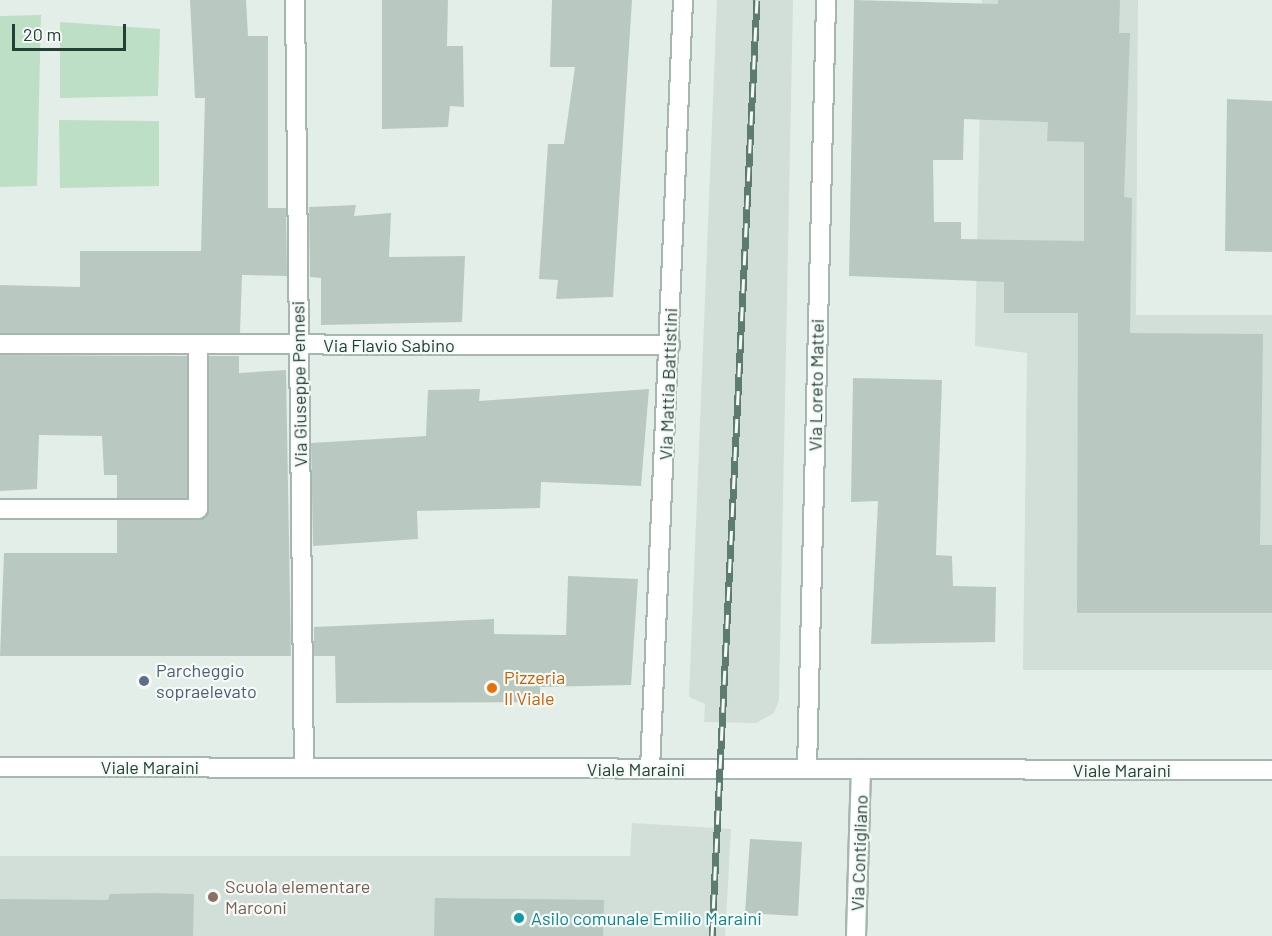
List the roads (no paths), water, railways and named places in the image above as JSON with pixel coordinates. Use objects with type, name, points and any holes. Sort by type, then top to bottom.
[{"type":"street","name":"Via Giuseppe Pennesi","points":[[294,0],[304,767]]},
{"type":"street","name":"Via Mattia Battistini","points":[[650,769],[670,345],[683,0]]},
{"type":"street","name":"Via Loreto Mattei","points":[[807,769],[826,0]]},
{"type":"street","name":"Via Flavio Sabino","points":[[0,344],[670,345]]},
{"type":"street","points":[[0,509],[198,508],[198,345]]},
{"type":"street","name":"Viale Maraini","points":[[0,767],[1272,770]]},
{"type":"street","name":"Via Contigliano","points":[[856,936],[861,769]]},
{"type":"railway","points":[[712,936],[757,0]]},
{"type":"place","name":"Parcheggio sopraelevato","points":[[144,681]]},
{"type":"place","name":"Pizzeria Il Viale","points":[[492,688]]},
{"type":"place","name":"Scuola elementare Marconi","points":[[213,897]]},
{"type":"place","name":"Asilo comunale Emilio Maraini","points":[[519,918]]}]
